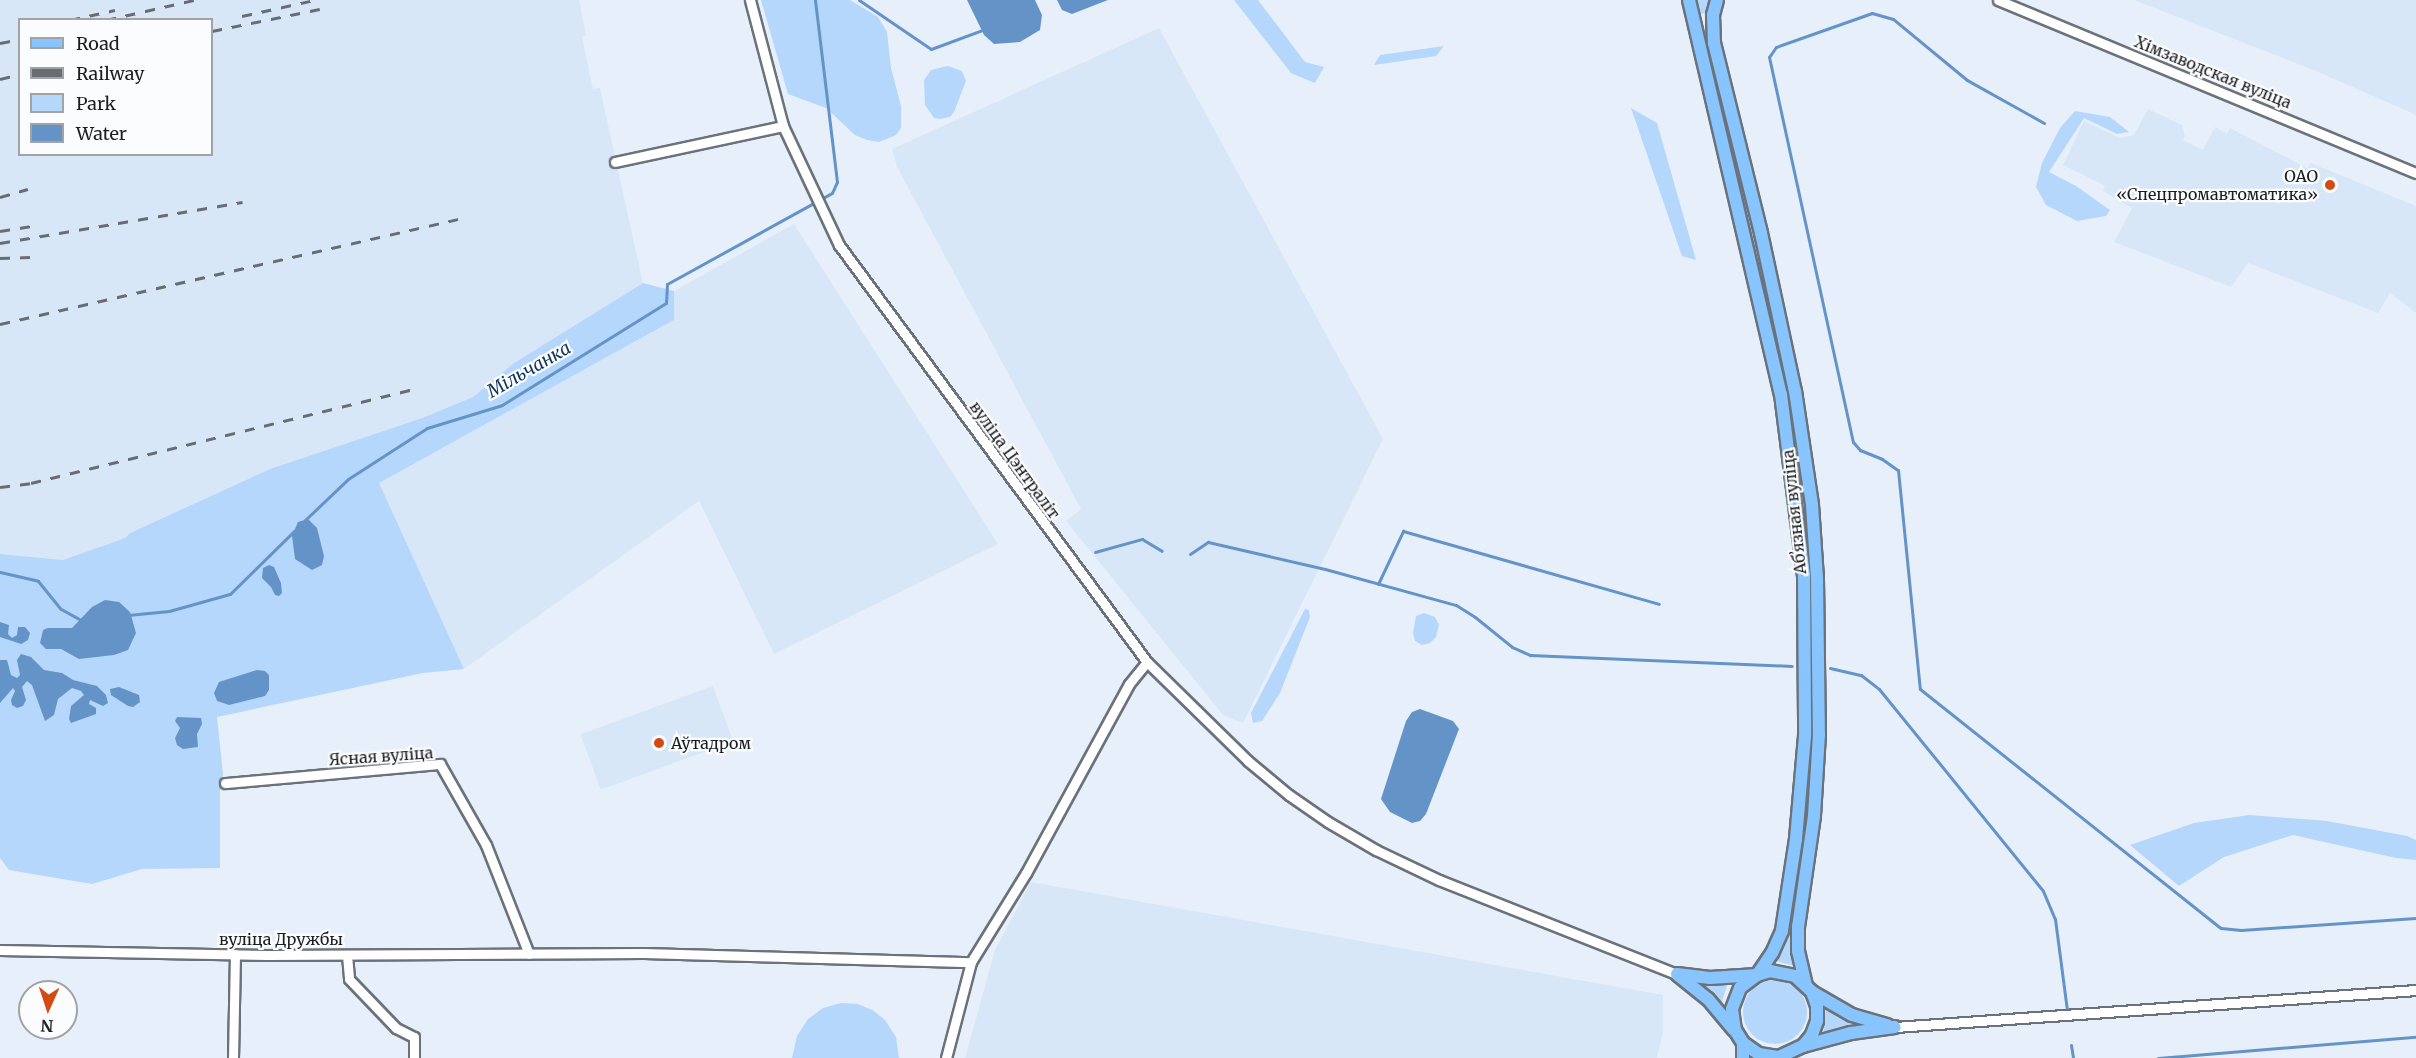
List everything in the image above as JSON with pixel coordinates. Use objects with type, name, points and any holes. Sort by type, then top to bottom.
[{"type":"main road","name":"Абʼязная вуліца","points":[[1689,0],[1781,394],[1804,575],[1805,736],[1796,839],[1782,931],[1772,953],[1757,975]]},
{"type":"main road","name":"Абʼязная вуліца","points":[[1717,0],[1713,15],[1714,43],[1761,233],[1793,380],[1812,505],[1817,579],[1819,734],[1814,816],[1798,927],[1798,951],[1809,988]]},
{"type":"main road","points":[[1677,974],[1710,978],[1757,975],[1770,971],[1783,972],[1796,976],[1809,988],[1852,1015],[1895,1027]]},
{"type":"main road","points":[[1677,974],[1708,999],[1735,1030],[1743,1043],[1759,1054],[1779,1057],[1851,1033],[1895,1027]]},
{"type":"main road","points":[[1735,1030],[1732,1009],[1740,988],[1757,975]]},
{"type":"main road","points":[[1797,1052],[1812,1035],[1817,1021],[1817,1006],[1809,988]]},
{"type":"main road","points":[[1743,1043],[1743,1058]]},
{"type":"street","name":"вуліца Цэнтраліт","points":[[750,0],[783,126],[839,245],[1147,662],[1248,761],[1289,795],[1376,850],[1439,880],[1677,974]]},
{"type":"street","name":"Хімзаводская вуліца","points":[[1998,0],[2416,173]]},
{"type":"street","points":[[615,162],[783,126]]},
{"type":"street","points":[[946,1058],[971,962],[1026,873],[1129,684],[1147,662]]},
{"type":"street","name":"Ясная вуліца","points":[[225,783],[440,765],[486,845],[529,954]]},
{"type":"street","name":"вуліца Дружбы","points":[[0,950],[347,955],[668,953],[971,962]]},
{"type":"street","points":[[233,1058],[235,954]]},
{"type":"street","points":[[347,955],[349,979],[396,1028],[414,1037],[414,1058]]},
{"type":"street","points":[[1895,1027],[2416,990]]},
{"type":"shaded area","points":[[0,0],[579,0],[586,35],[582,37],[593,89],[600,88],[643,283],[514,363],[473,397],[422,418],[270,469],[130,533],[125,538],[63,560],[0,554]]},
{"type":"shaded area","points":[[2134,0],[2416,0],[2416,115],[2316,71]]},
{"type":"shaded area","points":[[1159,28],[1383,439],[1243,723],[1223,715],[1066,521],[1081,509],[897,167],[892,149]]},
{"type":"shaded area","points":[[2148,109],[2182,125],[2185,136],[2183,140],[2203,150],[2215,127],[2227,134],[2230,128],[2307,168],[2311,163],[2416,206],[2416,313],[2390,293],[2378,313],[2248,263],[2231,287],[2114,242],[2132,208],[2103,191],[2105,186],[2063,165],[2084,121],[2120,138],[2134,135]]},
{"type":"shaded area","points":[[794,224],[998,544],[774,654],[699,501],[464,669],[378,483],[673,321],[674,291]]},
{"type":"shaded area","name":"Аўтадром","points":[[713,686],[733,741],[601,790],[581,734]]},
{"type":"shaded area","points":[[1031,882],[1663,995],[1663,1033],[1657,1058],[965,1058],[995,950]]},
{"type":"green space","points":[[761,0],[850,0],[878,17],[887,32],[891,68],[901,106],[901,128],[896,135],[879,142],[867,140],[855,135],[826,108],[788,94]]},
{"type":"green space","points":[[1234,0],[1258,0],[1305,62],[1324,67],[1315,83],[1291,73]]},
{"type":"green space","points":[[1695,0],[1710,0],[1707,13],[1700,14]]},
{"type":"green space","points":[[1707,35],[1749,201],[1792,406],[1811,555],[1814,739],[1805,851],[1791,940],[1796,966],[1775,961],[1785,944],[1788,931],[1807,791],[1812,680],[1807,541],[1785,379],[1704,37]]},
{"type":"green space","points":[[1444,46],[1436,56],[1374,65],[1380,55]]},
{"type":"green space","points":[[948,66],[962,71],[966,81],[950,117],[934,118],[925,105],[924,80],[931,70]]},
{"type":"green space","points":[[1631,108],[1657,123],[1696,260],[1682,256]]},
{"type":"green space","points":[[2075,111],[2110,117],[2129,132],[2117,134],[2084,118],[2049,172],[2076,186],[2110,210],[2106,216],[2077,221],[2046,205],[2036,187],[2042,163],[2060,128]]},
{"type":"green space","points":[[643,283],[674,291],[674,320],[379,483],[464,669],[423,673],[217,717],[223,774],[220,790],[220,868],[142,869],[92,884],[9,870],[0,858],[0,554],[63,560],[125,538],[130,533],[270,469],[422,418],[473,397],[514,363]]},
{"type":"green space","points":[[1305,609],[1309,610],[1310,617],[1280,693],[1262,721],[1253,723],[1251,713]]},
{"type":"green space","points":[[1424,613],[1435,617],[1439,625],[1436,637],[1430,643],[1422,645],[1415,641],[1413,633],[1416,616]]},
{"type":"green space","points":[[2249,815],[2327,821],[2407,836],[2416,840],[2416,860],[2396,858],[2293,835],[2224,857],[2179,886],[2130,845],[2194,823]]},
{"type":"green space","points":[[1729,979],[1720,1008],[1694,982]]},
{"type":"green space","points":[[1775,980],[1787,982],[1798,989],[1805,1000],[1807,1012],[1805,1024],[1798,1035],[1787,1042],[1775,1044],[1763,1042],[1752,1035],[1745,1024],[1743,1012],[1745,1000],[1752,989],[1763,982]]},
{"type":"green space","points":[[841,1003],[858,1004],[874,1011],[885,1020],[896,1037],[899,1058],[792,1058],[797,1036],[808,1019],[823,1008]]},
{"type":"green space","points":[[1826,1006],[1873,1023],[1823,1036]]},
{"type":"water","points":[[967,0],[1035,0],[1042,15],[1040,30],[1020,42],[994,44],[984,35]]},
{"type":"water","points":[[1057,0],[1108,0],[1072,14],[1062,10]]},
{"type":"water","points":[[308,519],[317,528],[324,556],[322,565],[312,570],[295,559],[292,536],[298,522]]},
{"type":"water","points":[[269,565],[274,567],[281,583],[282,593],[279,596],[275,595],[262,578],[263,568]]},
{"type":"water","points":[[105,600],[119,602],[130,612],[136,633],[128,650],[114,655],[79,659],[61,649],[46,649],[40,643],[43,630],[72,628],[92,607]]},
{"type":"water","points":[[0,622],[9,625],[8,634],[12,638],[17,635],[18,627],[25,627],[30,633],[28,640],[21,644],[0,637]]},
{"type":"water","points":[[21,654],[31,657],[44,670],[62,673],[73,680],[97,686],[106,695],[108,703],[103,706],[90,700],[89,704],[96,708],[96,714],[71,723],[69,719],[71,706],[84,695],[81,691],[72,688],[58,699],[54,715],[45,721],[32,685],[27,681],[22,687],[26,700],[23,706],[17,708],[12,705],[11,700],[15,691],[13,688],[0,703],[0,660],[7,660],[11,675],[17,678],[20,675],[17,660]]},
{"type":"water","points":[[257,670],[265,671],[269,675],[269,690],[265,696],[229,705],[217,701],[214,693],[219,682]]},
{"type":"water","points":[[119,687],[139,695],[140,702],[133,707],[128,706],[111,695],[110,689]]},
{"type":"water","points":[[1420,709],[1453,721],[1459,729],[1426,814],[1420,821],[1412,823],[1390,812],[1381,799],[1406,721],[1412,712]]},
{"type":"water","points":[[177,717],[201,718],[202,724],[197,734],[198,747],[183,749],[177,745],[175,738],[180,728],[175,721]]},
{"type":"waterway","name":"Мільчанка","points":[[305,520],[348,479],[427,428],[502,405],[666,303],[667,284],[832,193],[837,182],[815,0]]},
{"type":"waterway","points":[[859,0],[931,49],[985,29]]},
{"type":"waterway","points":[[2044,123],[1967,80],[1893,19],[1872,13],[1776,47],[1769,57],[1853,442],[1860,450],[1882,459],[1898,470],[1920,689],[2221,928],[2241,930],[2416,918]]},
{"type":"waterway","name":"Мільчанка","points":[[128,615],[169,611],[230,594],[294,531]]},
{"type":"waterway","points":[[1378,584],[1403,531],[1659,604]]},
{"type":"waterway","points":[[1095,552],[1142,539],[1162,551]]},
{"type":"waterway","points":[[1190,554],[1208,542],[1325,569],[1456,605],[1475,617],[1512,647],[1530,655],[1792,666]]},
{"type":"waterway","name":"Мільчанка","points":[[0,572],[38,581],[61,609],[83,621]]},
{"type":"waterway","points":[[1830,668],[1861,675],[1879,689],[2043,891],[2055,919],[2067,1010]]},
{"type":"waterway","points":[[2158,1058],[2416,1037]]},
{"type":"waterway","points":[[2071,1045],[2073,1058]]},
{"type":"railway","points":[[115,18],[194,0]]},
{"type":"railway","points":[[242,16],[315,0]]},
{"type":"railway","points":[[213,31],[320,9]]},
{"type":"railway","points":[[79,18],[115,10]]},
{"type":"railway","points":[[0,43],[18,39]]},
{"type":"railway","points":[[0,79],[18,74]]},
{"type":"railway","points":[[0,197],[28,189]]},
{"type":"railway","points":[[0,243],[243,202]]},
{"type":"railway","points":[[0,324],[461,218]]},
{"type":"railway","points":[[0,231],[37,225]]},
{"type":"railway","points":[[0,258],[31,257]]},
{"type":"railway","points":[[0,487],[31,483],[411,390]]},
{"type":"place","name":"ОАО «Спецпромавтоматика»","points":[[2330,185]]},
{"type":"place","name":"Аўтадром","points":[[659,743]]}]
